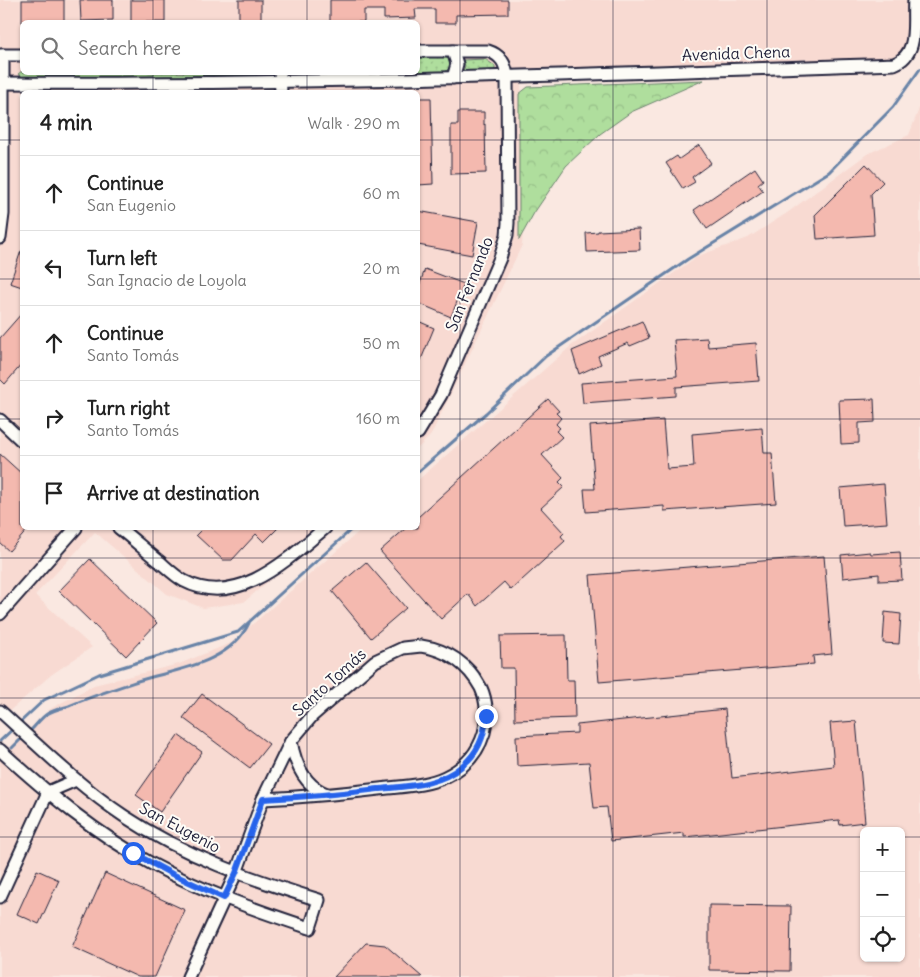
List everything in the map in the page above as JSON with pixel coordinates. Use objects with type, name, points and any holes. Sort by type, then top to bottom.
[{"type":"street","name":"Avenida Chena","points":[[1,83],[280,82],[507,77],[894,64],[905,58],[911,50],[914,0]]},
{"type":"street","points":[[420,51],[484,51],[492,53],[504,63],[507,77]]},
{"type":"street","points":[[453,51],[457,64],[453,78]]},
{"type":"street","points":[[0,238],[3,214],[1,55],[20,55]]},
{"type":"street","name":"San Fernando","points":[[420,430],[441,395],[504,246],[508,223],[507,77]]},
{"type":"street","points":[[0,420],[20,438]]},
{"type":"street","points":[[0,614],[74,530]]},
{"type":"street","points":[[121,530],[177,577],[198,586],[215,588],[240,585],[256,580],[282,563],[323,530]]},
{"type":"street","name":"Santo Tomás","points":[[188,977],[236,873],[263,799],[291,741],[313,715],[375,661],[394,651],[411,646],[432,648],[456,659],[468,669],[484,696],[486,716],[482,740],[471,758],[444,778],[428,783],[330,796],[263,799]]},
{"type":"street","name":"San Eugenio","points":[[0,711],[76,780],[124,816],[156,836],[195,856],[236,873],[319,900],[310,928],[224,898],[150,863],[90,824],[48,792],[0,750]]},
{"type":"street","name":"Santo Tomás","points":[[291,741],[297,766],[302,775],[319,792],[330,796]]},
{"type":"street","points":[[0,897],[48,792],[76,780]]},
{"type":"shaded area","points":[[0,0],[911,0],[911,58],[898,71],[521,83],[524,212],[522,245],[431,435],[420,446],[420,90],[20,90],[20,530],[329,530],[244,602],[203,608],[167,594],[95,532],[35,595],[92,647],[51,675],[0,719]]},
{"type":"shaded area","points":[[920,106],[920,977],[0,977],[0,757],[50,709],[94,685],[179,664],[231,643],[361,530],[420,530],[420,478],[571,346],[698,256],[748,238],[787,213],[867,154],[909,135]]},
{"type":"green space","points":[[443,57],[450,59],[450,67],[445,72],[420,72],[420,58]]},
{"type":"green space","points":[[485,59],[495,66],[495,73],[462,73],[465,66],[463,60]]},
{"type":"green space","points":[[20,72],[20,75],[256,75],[23,77],[18,74]]},
{"type":"green space","points":[[704,80],[631,112],[600,134],[566,166],[534,213],[519,240],[519,94],[528,87]]},
{"type":"building","points":[[22,0],[64,0],[64,20],[22,20]]},
{"type":"building","points":[[80,0],[113,0],[113,20],[81,20]]},
{"type":"building","points":[[131,0],[165,0],[165,20],[131,20]]},
{"type":"building","points":[[239,0],[261,0],[261,20],[239,20]]},
{"type":"building","points":[[330,0],[508,0],[508,14],[456,15],[456,23],[435,23],[435,9],[415,9],[416,18],[384,19],[384,10],[364,10],[364,20],[330,20]]},
{"type":"building","points":[[420,98],[431,98],[433,184],[420,185]]},
{"type":"building","points":[[458,112],[484,112],[486,173],[451,174],[451,125],[458,125]]},
{"type":"building","points":[[699,145],[711,163],[692,177],[695,182],[683,189],[666,163],[677,156],[679,159]]},
{"type":"building","points":[[866,164],[883,182],[871,194],[874,235],[817,239],[815,215]]},
{"type":"building","points":[[755,168],[763,180],[758,184],[763,191],[707,229],[694,210]]},
{"type":"building","points":[[420,211],[478,222],[472,255],[420,245]]},
{"type":"building","points":[[639,229],[640,250],[587,252],[586,233]]},
{"type":"building","points":[[20,254],[20,286],[10,283]]},
{"type":"building","points":[[425,269],[464,284],[451,317],[420,304],[420,283]]},
{"type":"building","points":[[20,315],[20,366],[5,384],[0,379],[0,338]]},
{"type":"building","points":[[642,321],[649,338],[630,346],[628,343],[598,356],[601,364],[579,374],[572,351]]},
{"type":"building","points":[[420,322],[434,328],[420,362]]},
{"type":"building","points":[[707,338],[708,347],[756,343],[759,381],[676,387],[676,396],[583,403],[581,383],[677,376],[674,340]]},
{"type":"building","points":[[548,399],[559,411],[556,413],[561,418],[556,424],[560,428],[556,431],[562,437],[542,455],[563,478],[559,482],[564,487],[541,508],[564,533],[561,536],[565,541],[511,590],[504,582],[477,606],[468,594],[441,619],[380,551],[404,530],[420,530],[420,515]]},
{"type":"building","points":[[874,399],[875,422],[859,423],[859,443],[841,444],[839,400]]},
{"type":"building","points":[[663,420],[667,469],[694,467],[692,434],[762,428],[764,453],[772,453],[776,503],[664,511],[664,506],[586,512],[584,489],[595,489],[590,426]]},
{"type":"building","points":[[0,454],[20,472],[20,530],[27,530],[9,551],[0,543]]},
{"type":"building","points":[[884,484],[887,523],[843,526],[840,488]]},
{"type":"building","points":[[201,530],[276,530],[264,542],[256,534],[232,560],[223,560],[196,535]]},
{"type":"building","points":[[870,552],[871,554],[900,552],[902,580],[879,581],[879,574],[843,578],[841,555]]},
{"type":"building","points":[[824,556],[832,654],[813,656],[814,664],[599,682],[590,575]]},
{"type":"building","points":[[90,559],[157,623],[126,656],[59,591]]},
{"type":"building","points":[[366,562],[406,608],[371,638],[332,591]]},
{"type":"building","points":[[885,612],[901,614],[899,644],[883,643]]},
{"type":"building","points":[[566,635],[567,680],[574,680],[575,718],[515,720],[514,668],[501,668],[500,636]]},
{"type":"building","points":[[202,694],[269,744],[250,768],[183,718]]},
{"type":"building","points":[[725,709],[732,778],[834,766],[830,723],[856,721],[865,822],[840,825],[839,820],[684,837],[684,833],[611,841],[607,807],[594,808],[589,762],[517,766],[516,736],[577,733],[577,725]]},
{"type":"building","points":[[178,735],[202,752],[160,812],[136,795]]},
{"type":"building","points":[[37,870],[59,880],[39,924],[17,914]]},
{"type":"building","points":[[105,873],[185,910],[155,977],[138,977],[72,947]]},
{"type":"building","points":[[709,905],[791,906],[790,971],[709,970]]},
{"type":"building","points":[[366,943],[385,945],[422,977],[334,977]]},
{"type":"waterway","points":[[420,470],[486,413],[546,356],[688,259],[829,172],[893,107],[920,69]]},
{"type":"waterway","points":[[0,741],[44,700],[99,674],[238,632],[351,530]]},
{"type":"waterway","points":[[31,730],[43,717],[52,711],[141,680],[187,668],[216,656],[229,647],[249,623]]},
{"type":"waterway","points":[[12,748],[21,739]]},
{"type":"route","points":[[133,853],[172,874],[224,898],[236,873],[263,799],[330,796],[408,786],[444,778],[462,766],[477,750],[482,740],[486,716]]}]
